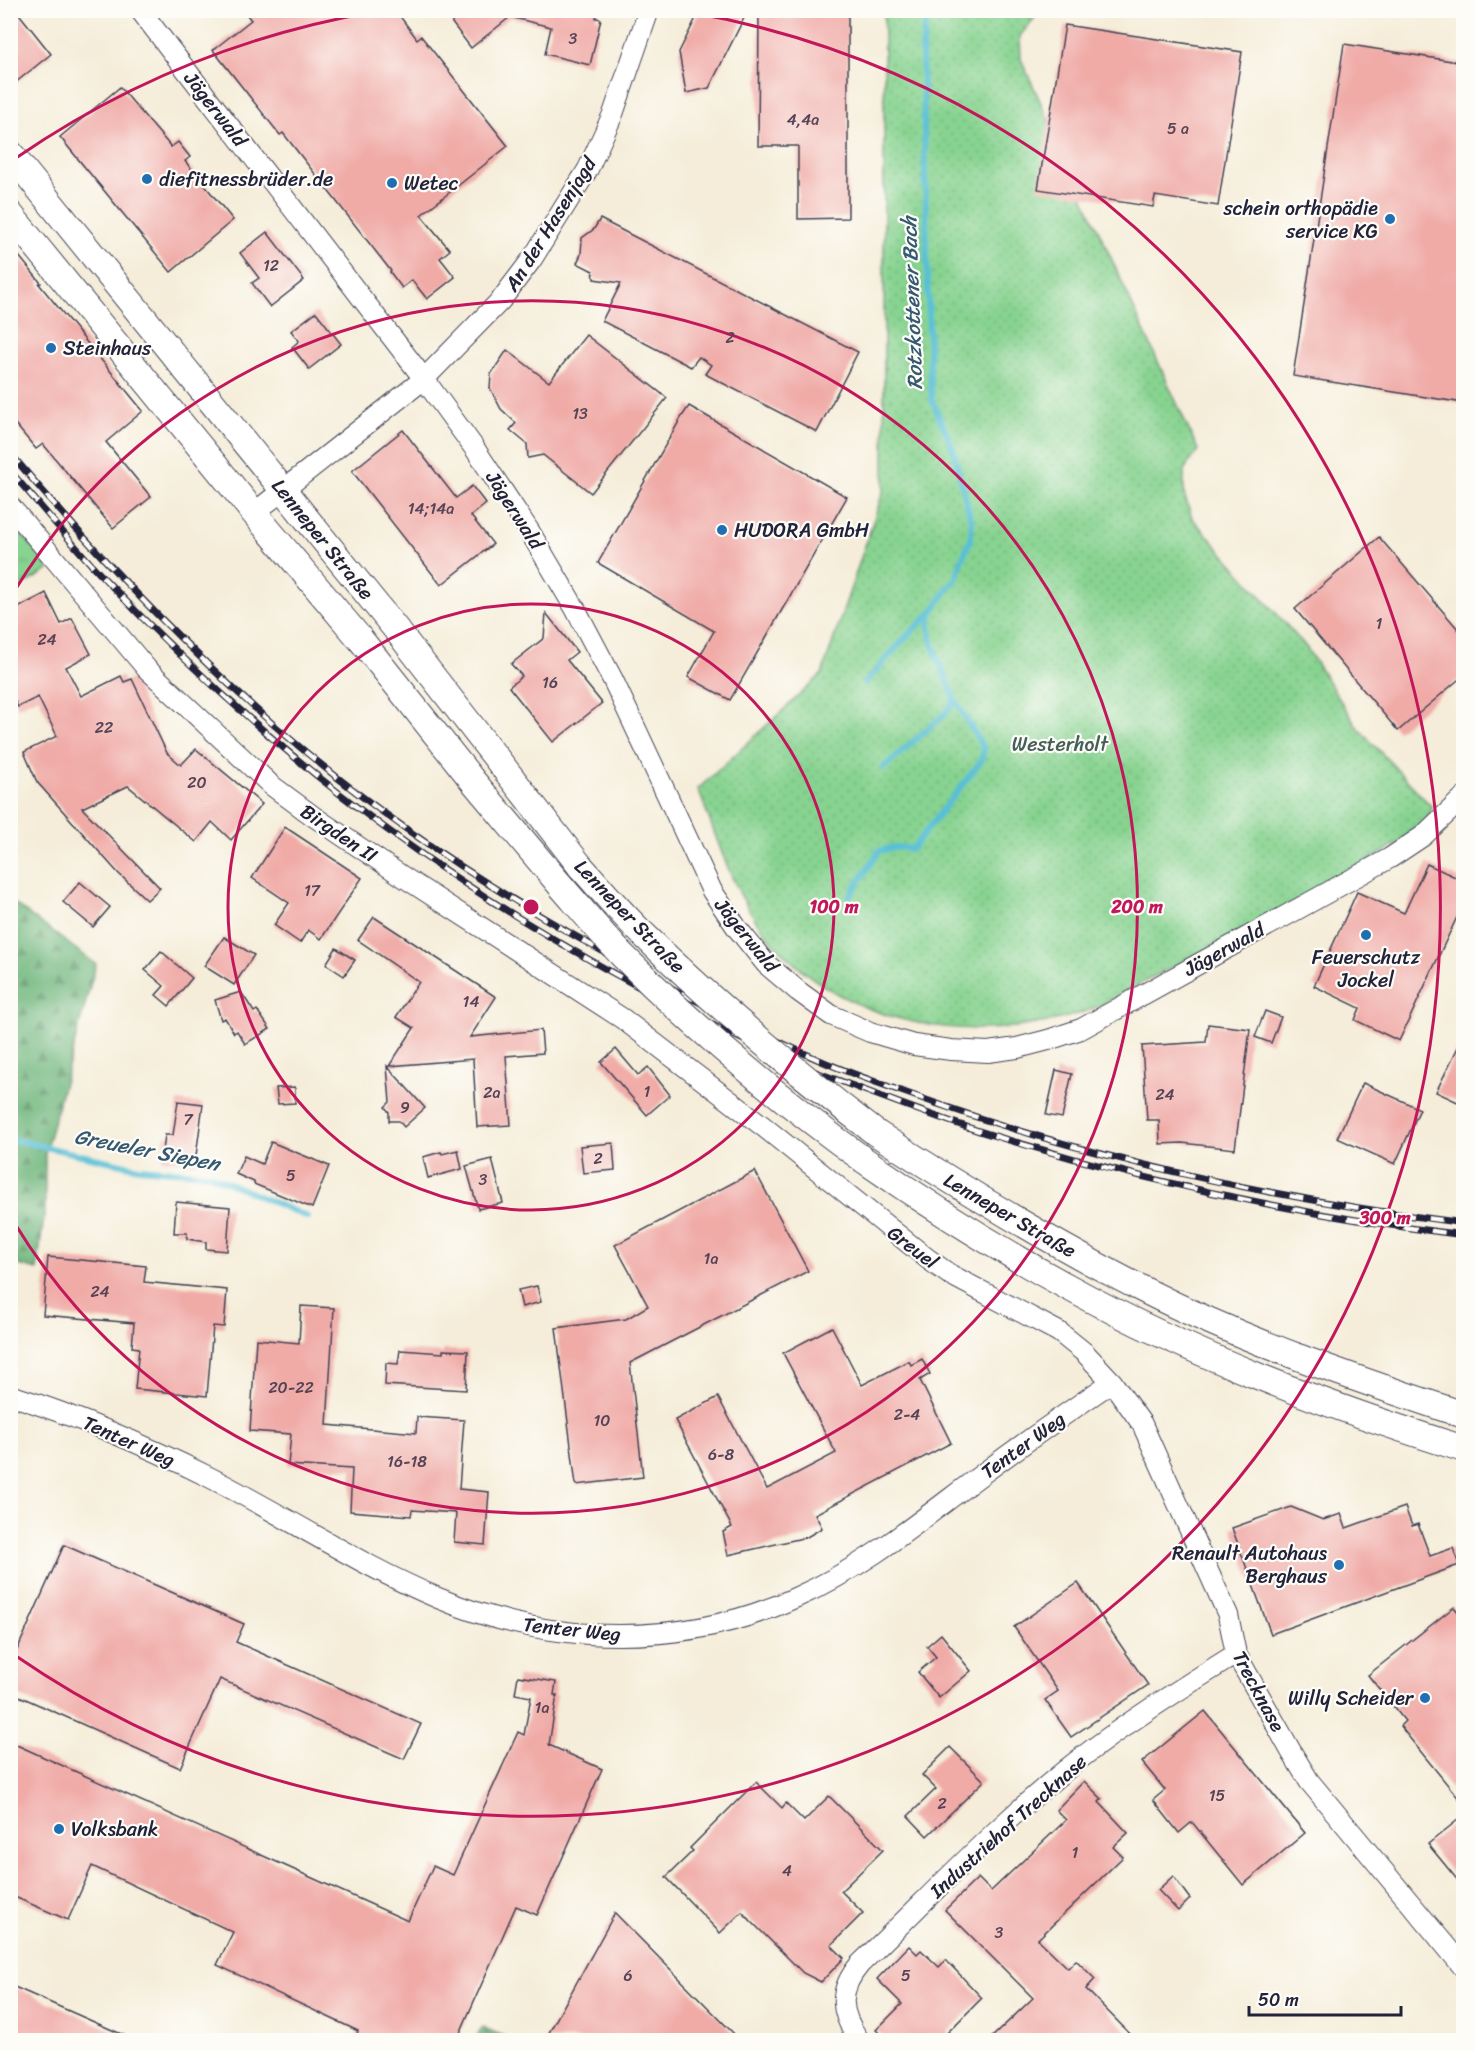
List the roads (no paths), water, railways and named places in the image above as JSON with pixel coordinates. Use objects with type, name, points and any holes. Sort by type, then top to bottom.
[{"type":"main road","name":"Lenneper Straße","points":[[10,153],[395,628],[580,867],[642,933],[717,1004],[798,1073],[876,1133],[966,1191],[1146,1291],[1231,1329],[1323,1365],[1464,1415]]},
{"type":"main road","name":"Lenneper Straße","points":[[10,214],[561,886],[622,954],[685,1014],[778,1095],[864,1160],[957,1223],[1068,1287],[1189,1346],[1273,1381],[1408,1432],[1464,1449]]},
{"type":"street","name":"Jägerwald","points":[[140,10],[424,379],[530,532],[576,610],[613,680],[712,891],[737,928],[766,964],[798,992],[831,1015],[870,1032],[914,1045],[951,1050],[988,1052],[1017,1048],[1081,1029],[1390,858],[1438,822],[1464,797]]},
{"type":"street","name":"An der Hasenjagd","points":[[424,379],[501,300],[559,218],[588,169],[613,114],[650,10]]},
{"type":"street","points":[[254,513],[424,379]]},
{"type":"street","name":"Birgden II","points":[[10,506],[147,669],[272,785],[313,816],[405,878],[623,1019],[724,1095]]},
{"type":"street","name":"Greuel","points":[[724,1095],[928,1260],[949,1274],[1059,1332],[1085,1353],[1112,1382]]},
{"type":"street","name":"Tenter Weg","points":[[10,1395],[127,1438],[210,1478],[395,1578],[439,1599],[518,1625],[550,1631],[623,1636],[702,1628],[744,1618],[798,1597],[873,1556],[1015,1450],[1112,1382]]},
{"type":"street","name":"Trecknase","points":[[1112,1382],[1142,1424],[1171,1484],[1228,1615],[1236,1654],[1309,1781],[1464,1968]]},
{"type":"street","name":"Industriehof Trecknase","points":[[859,2040],[851,2028],[844,2004],[844,1991],[847,1982],[860,1964],[1044,1788],[1108,1738],[1236,1654]]},
{"type":"waterway","name":"Rotzkottener Bach","points":[[849,897],[879,851],[895,847],[912,849],[981,761],[984,749],[955,700],[933,646],[929,627],[931,613],[956,580],[970,541],[972,524],[953,449],[932,400],[922,49],[927,10]]},
{"type":"waterway","name":"Rotzkottener Bach","points":[[865,683],[903,640],[931,613]]},
{"type":"waterway","name":"Rotzkottener Bach","points":[[883,768],[946,713],[955,700]]},
{"type":"waterway","name":"Greueler Siepen","points":[[10,1139],[139,1168],[208,1174],[307,1217]]},
{"type":"railway","points":[[10,453],[160,618],[224,680],[303,750],[448,858],[550,922],[603,952],[751,1028],[824,1062],[855,1075],[999,1124],[1064,1144],[1196,1177],[1329,1203],[1464,1223]]},
{"type":"railway","points":[[10,471],[99,573],[177,652],[259,727],[316,775],[428,859],[486,897],[545,934],[667,1002],[807,1069],[956,1123],[1050,1152],[1225,1195],[1344,1218],[1464,1235]]},
{"type":"place","name":"diefitnessbrüder.de","points":[[147,179]]},
{"type":"place","name":"Wetec","points":[[392,183]]},
{"type":"place","name":"schein orthopädie service KG","points":[[1390,219]]},
{"type":"place","name":"Steinhaus","points":[[51,348]]},
{"type":"place","name":"HUDORA GmbH","points":[[722,530]]},
{"type":"place","name":"Feuerschutz Jockel","points":[[1366,935]]},
{"type":"place","name":"Renault Autohaus Berghaus","points":[[1339,1565]]},
{"type":"place","name":"Willy Scheider","points":[[1425,1698]]},
{"type":"place","name":"Volksbank","points":[[59,1829]]},
{"type":"park label","name":"Westerholt","points":[[1060,744]]}]
